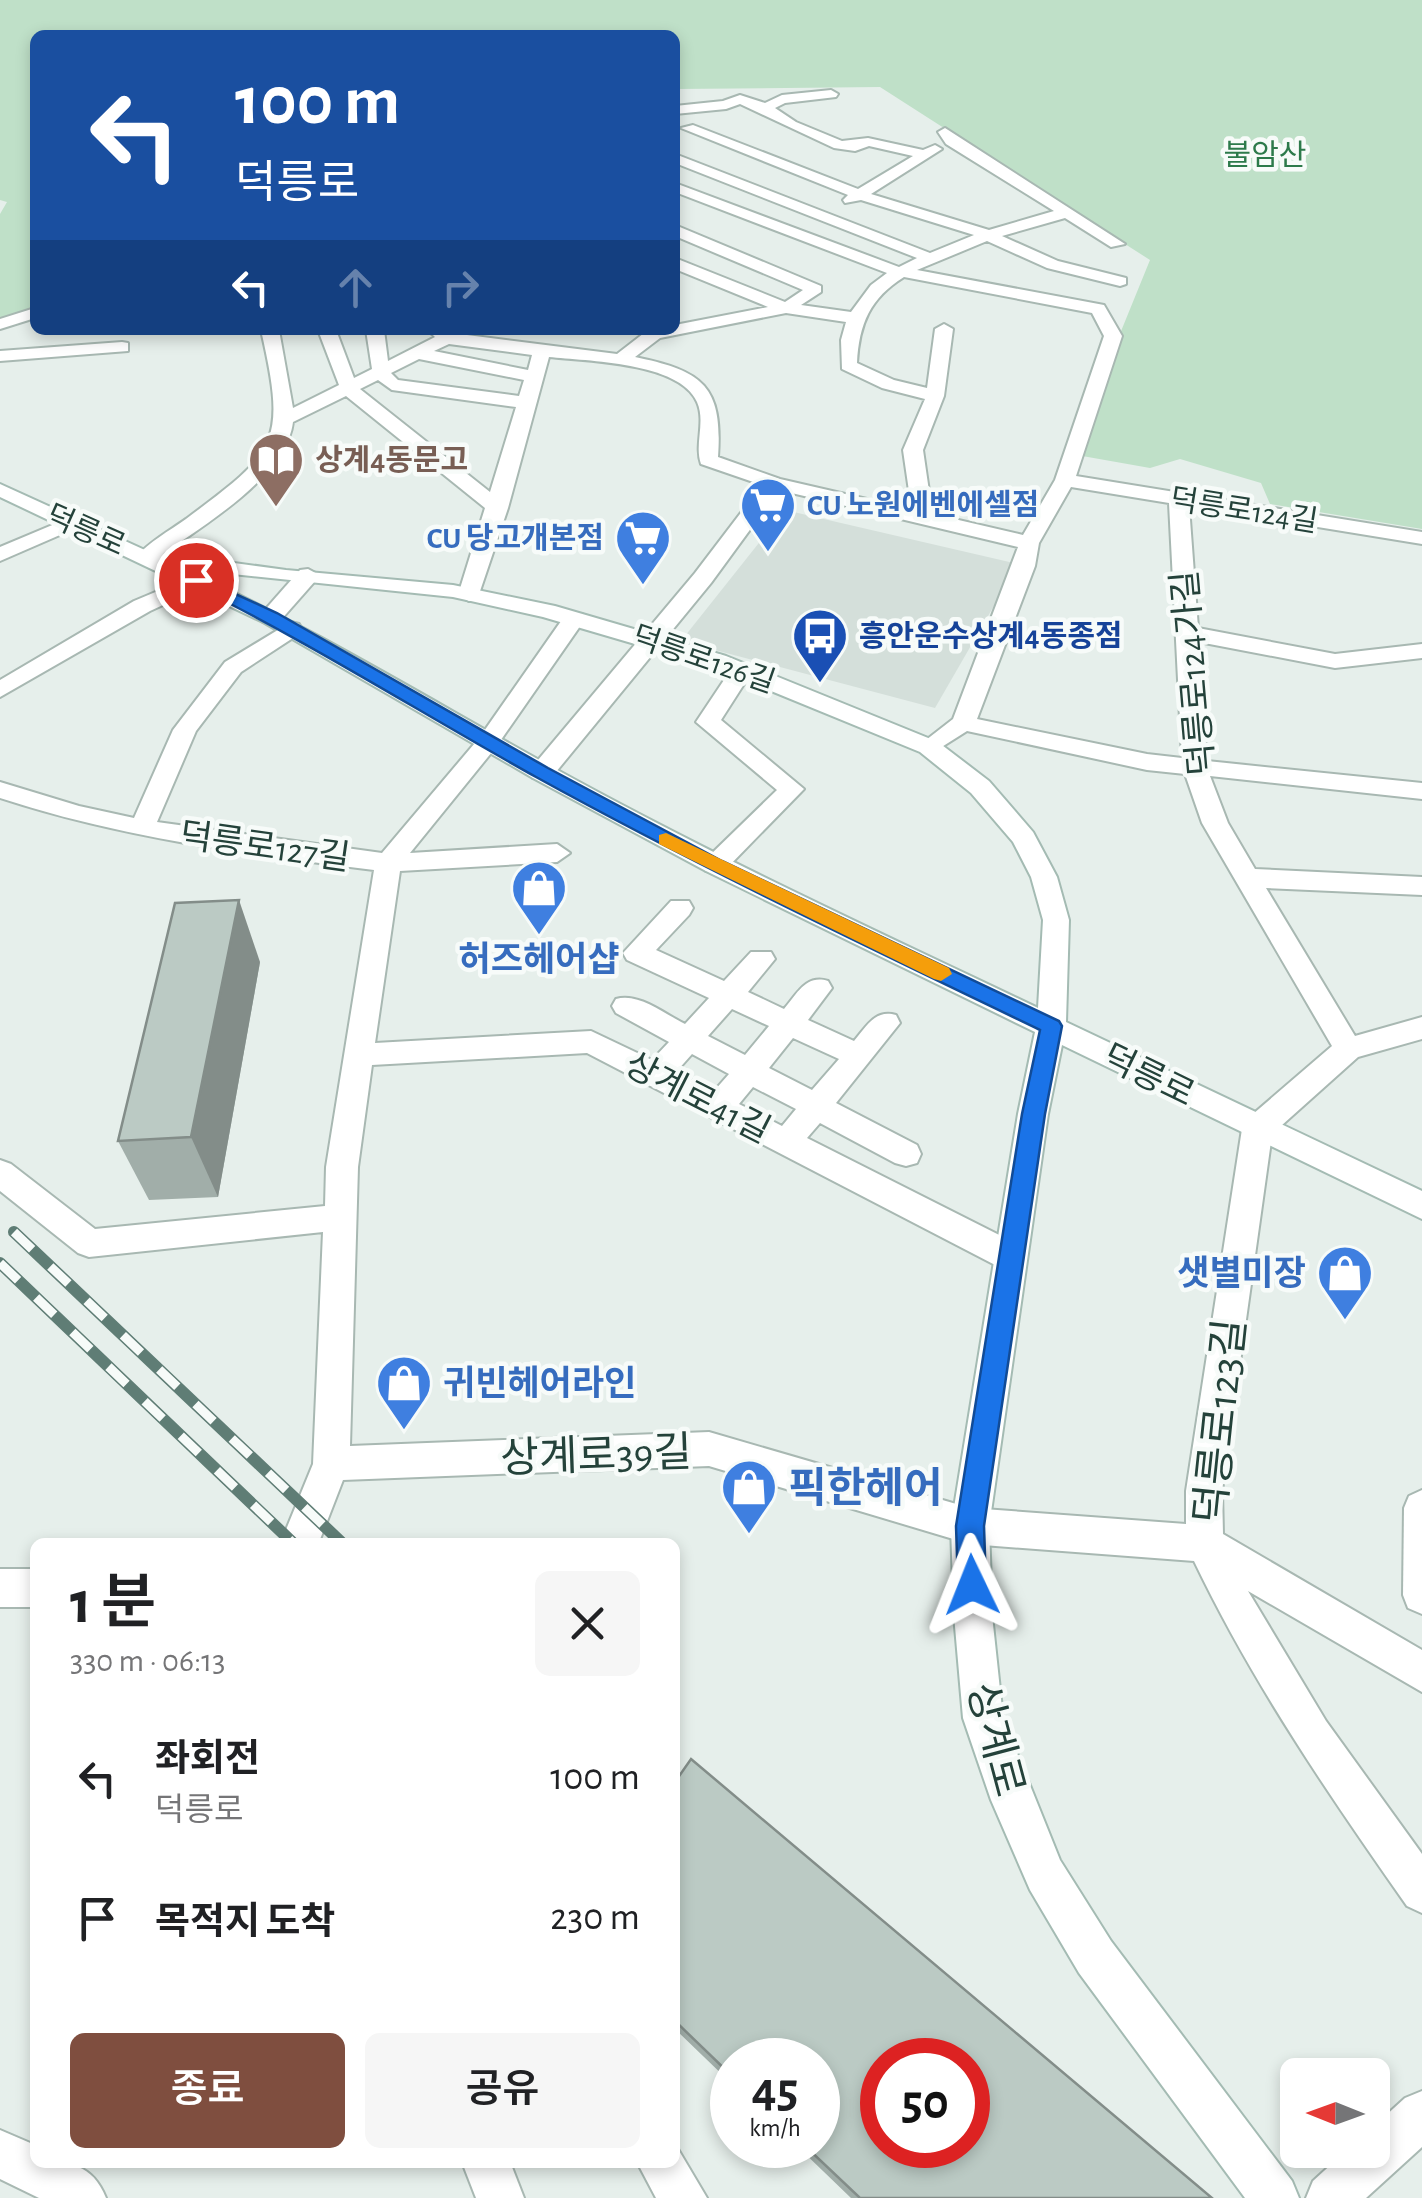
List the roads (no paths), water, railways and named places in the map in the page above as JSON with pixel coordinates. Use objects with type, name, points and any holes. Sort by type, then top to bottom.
[{"type":"street","points":[[831,94],[782,100],[766,108],[744,110],[688,128],[887,205],[950,222],[1021,250],[1046,268],[1107,295],[1098,309]]},
{"type":"street","points":[[683,105],[726,105],[740,99],[838,145],[868,142],[924,154]]},
{"type":"street","points":[[683,105],[700,124]]},
{"type":"street","points":[[772,132],[791,126]]},
{"type":"street","points":[[786,227],[861,195],[948,137],[1117,244],[1046,268],[994,292]]},
{"type":"street","points":[[680,163],[754,140]]},
{"type":"street","points":[[680,163],[930,258]]},
{"type":"street","points":[[753,214],[832,182]]},
{"type":"street","points":[[680,189],[896,271],[1098,309]]},
{"type":"street","points":[[814,238],[887,205]]},
{"type":"street","points":[[680,229],[736,208]]},
{"type":"street","points":[[935,396],[888,384],[848,365],[854,318],[896,271],[1020,223],[1068,213]]},
{"type":"street","points":[[680,232],[815,289],[786,308],[680,329]]},
{"type":"street","points":[[680,266],[786,308],[854,318]]},
{"type":"street","points":[[1046,268],[1120,280]]},
{"type":"street","points":[[930,747],[963,722],[1029,544],[1065,480],[1113,336],[1098,309]]},
{"type":"street","points":[[0,324],[30,315]]},
{"type":"street","points":[[912,517],[920,498],[913,450],[935,396],[944,329]]},
{"type":"street","points":[[146,557],[274,456],[283,420],[280,368],[271,335]]},
{"type":"street","points":[[330,335],[349,390],[498,508]]},
{"type":"street","points":[[376,335],[381,372],[392,385],[527,403]]},
{"type":"street","points":[[283,420],[349,390],[417,353],[441,335]]},
{"type":"street","points":[[460,335],[496,337],[542,352],[623,357],[683,379],[701,392],[710,408],[708,460],[774,483],[1029,544]]},
{"type":"street","points":[[623,357],[653,335]]},
{"type":"street","points":[[0,356],[122,347]]},
{"type":"street","points":[[469,595],[542,352]]},
{"type":"street","points":[[417,353],[532,376]]},
{"type":"street","name":"덕릉로124길","points":[[1065,480],[1422,538]]},
{"type":"street","points":[[542,772],[652,640],[774,483]]},
{"type":"street","name":"덕릉로","points":[[0,490],[281,623],[488,742],[715,865],[1422,1206]]},
{"type":"street","name":"덕릉로124가길","points":[[1179,500],[1196,768],[1215,823],[1348,1048]]},
{"type":"street","points":[[0,555],[69,524]]},
{"type":"street","name":"덕릉로126길","points":[[146,557],[469,595],[574,619],[742,670],[930,747],[980,786],[1024,838],[1044,877],[1056,920],[1051,1026]]},
{"type":"street","name":"덕릉로127길","points":[[142,828],[185,730],[233,666],[281,623],[308,575]]},
{"type":"street","points":[[0,690],[142,606],[196,580]]},
{"type":"street","points":[[302,1538],[331,1464],[342,1167],[388,863],[488,742],[574,619]]},
{"type":"street","points":[[1187,634],[1335,661],[1422,651]]},
{"type":"street","points":[[715,865],[792,789],[708,722],[742,670]]},
{"type":"street","points":[[963,722],[1147,762],[1422,791]]},
{"type":"street","name":"덕릉로127길","points":[[0,790],[75,814],[198,839],[388,863],[558,853]]},
{"type":"street","points":[[1248,878],[1422,886]]},
{"type":"street","points":[[680,908],[637,953],[860,1056]]},
{"type":"street","points":[[656,1075],[762,959]]},
{"type":"street","points":[[719,1107],[818,988]]},
{"type":"street","name":"상계로41길","points":[[626,1006],[906,1154]]},
{"type":"street","points":[[786,1142],[886,1022]]},
{"type":"street","name":"상계로","points":[[1051,1026],[970,1526],[973,1615],[983,1718],[1012,1800],[1045,1875],[1095,1957],[1275,2198]]},
{"type":"street","points":[[1257,1129],[1348,1048],[1422,1028]]},
{"type":"street","name":"상계로41길","points":[[359,1056],[591,1042],[1011,1257]]},
{"type":"street","name":"덕릉로123길","points":[[1257,1129],[1204,1491],[1206,1544],[1235,1604],[1312,1735],[1422,1891]]},
{"type":"street","points":[[0,1173],[89,1243],[342,1217]]},
{"type":"street","name":"상계로39길","points":[[331,1464],[709,1449],[970,1526],[1206,1544]]},
{"type":"street","points":[[1422,1508],[1422,1595]]},
{"type":"street","points":[[1206,1544],[1422,1672]]},
{"type":"street","points":[[0,1588],[30,1588]]},
{"type":"street","points":[[1330,2198],[1422,2116]]},
{"type":"street","points":[[0,2154],[56,2184]]},
{"type":"street","points":[[488,2168],[500,2198]]},
{"type":"street","points":[[665,2168],[683,2198]]},
{"type":"railway","points":[[14,1232],[337,1538]]},
{"type":"railway","points":[[0,1263],[288,1538]]},
{"type":"place","name":"상계4동문고","points":[[276,509]]},
{"type":"place","name":"CU 노원에벤에셀점","points":[[768,554]]},
{"type":"place","name":"CU 당고개본점","points":[[643,587]]},
{"type":"place","name":"흥안운수상계4동종점","points":[[820,685]]},
{"type":"place","name":"허즈헤어샵","points":[[539,937]]},
{"type":"place","name":"샛별미장","points":[[1345,1322]]},
{"type":"place","name":"귀빈헤어라인","points":[[404,1432]]},
{"type":"place","name":"픽한헤어","points":[[749,1536]]},
{"type":"park label","name":"불암산","points":[[1265,155]]}]
